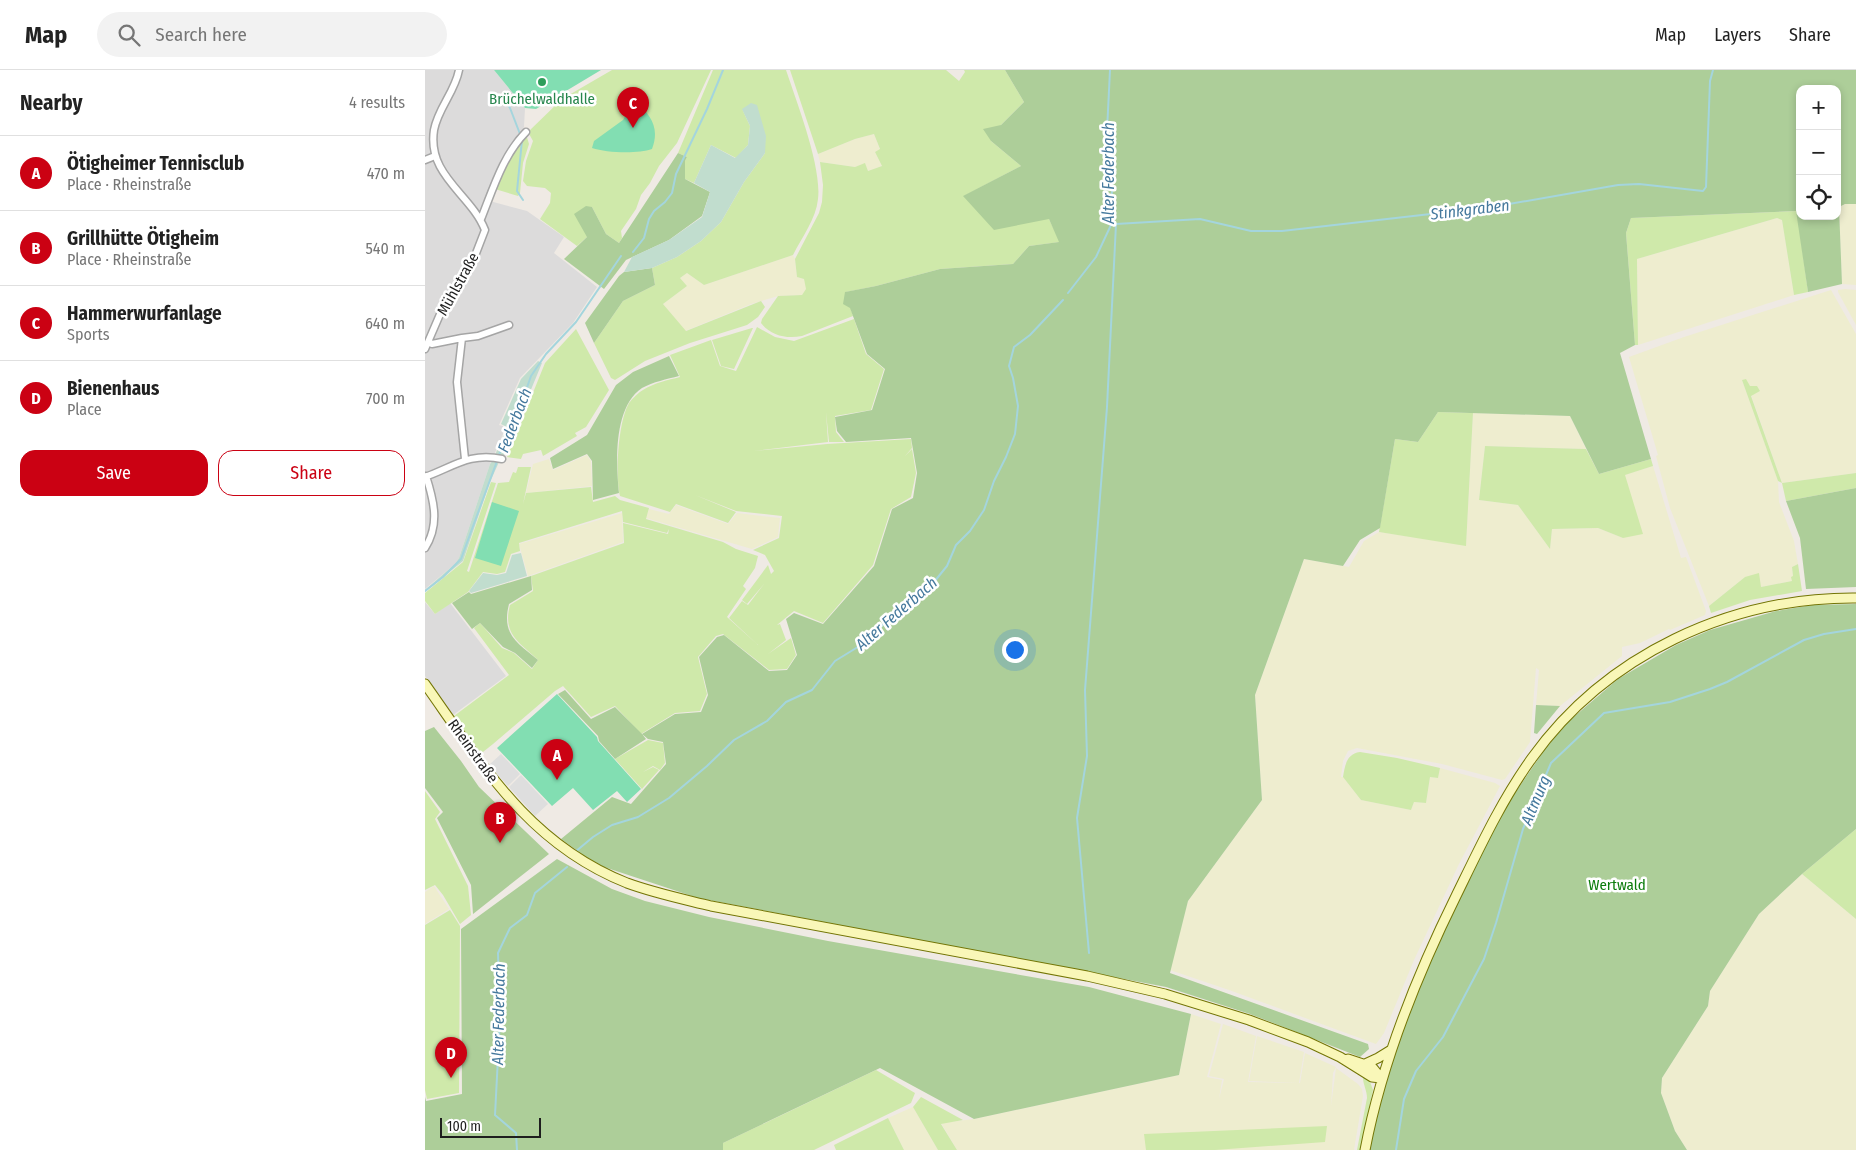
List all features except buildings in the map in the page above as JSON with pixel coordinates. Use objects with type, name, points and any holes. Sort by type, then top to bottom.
[{"type":"street","points":[[459,70],[455,86],[439,115],[434,131],[435,156],[442,171],[481,219]]},
{"type":"street","name":"Mühlstraße","points":[[426,346],[441,312],[473,261],[485,230],[481,219],[504,164],[518,140],[526,132]]},
{"type":"street","points":[[425,160],[435,156]]},
{"type":"street","points":[[426,346],[478,336],[509,325]]},
{"type":"street","points":[[462,338],[457,382],[465,459]]},
{"type":"street","points":[[425,548],[433,532],[435,520],[433,500],[426,477],[465,459],[489,456],[502,459]]},
{"type":"street","points":[[1365,1150],[1381,1078],[1405,1012],[1439,930],[1489,829],[1518,777],[1558,725],[1611,678],[1639,659],[1713,622],[1777,604],[1809,600],[1856,598]]},
{"type":"street","name":"Rheinstraße","points":[[425,684],[479,761],[512,802],[537,828],[571,853],[602,872],[626,882],[675,898],[1132,986],[1203,1005],[1249,1020],[1308,1042],[1340,1057]]},
{"type":"street","points":[[1365,1064],[1391,1050]]},
{"type":"street","points":[[1340,1057],[1361,1072],[1372,1077],[1381,1078]]},
{"type":"street","points":[[1340,1057],[1365,1064],[1377,1071],[1381,1078]]},
{"type":"shaded area","points":[[425,70],[494,70],[525,108],[524,127],[498,167],[486,200],[527,211],[564,237],[554,253],[597,287],[573,323],[520,378],[499,425],[506,427],[490,464],[459,558],[455,564],[425,589]]},
{"type":"shaded area","points":[[425,602],[435,614],[450,603],[506,676],[453,715],[425,676]]},
{"type":"shaded area","points":[[501,754],[520,774],[508,786],[489,765]]},
{"type":"shaded area","points":[[521,775],[548,804],[535,816],[509,787]]},
{"type":"green space","name":"Brüchelwaldhalle","points":[[494,70],[601,70],[536,109],[525,108]]},
{"type":"green space","points":[[612,70],[711,70],[677,143],[659,166],[641,195],[636,209],[621,231],[622,238],[619,243],[606,234],[592,207],[587,237],[577,246],[540,219],[550,203],[551,193],[545,188],[527,186],[523,181],[526,161],[533,141],[528,132],[562,99]]},
{"type":"green space","points":[[713,70],[786,70],[813,153],[818,186],[815,214],[793,255],[704,285],[687,273],[680,278],[687,286],[663,304],[686,331],[761,301],[765,307],[758,317],[747,325],[690,343],[645,361],[615,380],[611,378],[594,343],[623,301],[655,285],[652,268],[677,257],[701,241],[721,222],[744,182],[765,153],[742,109],[750,126],[748,145],[736,158],[711,145],[694,183],[685,179],[685,161],[687,157],[678,153]]},
{"type":"green space","points":[[790,70],[946,70],[959,81],[965,72],[964,70],[1005,70],[1024,102],[1001,125],[991,141],[1021,166],[964,196],[1049,219],[1060,242],[1029,246],[1013,264],[940,269],[846,292],[853,316],[802,336],[785,337],[774,334],[761,323],[778,296],[802,295],[806,289],[804,279],[797,277],[795,259],[819,213],[822,202],[823,185],[820,162],[855,167],[865,163],[868,171],[882,166],[875,152],[880,149],[874,134],[855,139],[818,154]]},
{"type":"green space","points":[[1005,70],[1856,70],[1856,204],[1841,206],[1841,85],[1796,85],[1796,211],[1631,218],[1626,233],[1635,345],[1620,353],[1651,459],[1599,474],[1570,416],[1438,412],[1418,442],[1395,439],[1380,528],[1360,540],[1343,566],[1304,559],[1255,695],[1262,800],[1188,901],[1170,973],[1368,1044],[1369,1049],[1360,1057],[1250,1014],[1166,987],[698,898],[604,867],[561,839],[612,797],[631,804],[666,764],[663,742],[648,739],[642,734],[675,714],[701,712],[708,695],[699,657],[717,637],[724,635],[769,671],[787,670],[797,655],[786,619],[794,613],[823,624],[874,566],[892,509],[913,498],[917,473],[911,438],[846,442],[837,431],[835,417],[872,410],[885,369],[867,354],[850,308],[843,304],[845,292],[940,269],[1013,264],[1029,246],[1059,242],[1049,219],[994,230],[963,196],[1021,166],[991,141],[983,129],[1001,125],[1024,102]]},
{"type":"green space","points":[[636,102],[653,122],[655,135],[652,149],[639,152],[622,152],[592,148],[594,141],[623,120]]},
{"type":"green space","points":[[751,103],[757,105],[766,136],[765,153],[744,182],[721,222],[701,241],[677,257],[652,268],[624,272],[632,257],[669,240],[702,217],[710,192],[694,183],[711,145],[735,158],[748,145],[750,126],[742,109]]},
{"type":"green space","points":[[526,134],[529,144],[523,163],[520,193],[518,196],[495,189],[505,164]]},
{"type":"green space","points":[[874,134],[880,150],[875,152],[882,166],[868,171],[865,164],[855,167],[820,162],[818,154],[855,139]]},
{"type":"green space","points":[[678,153],[687,157],[685,161],[685,179],[710,192],[702,216],[669,240],[626,260],[604,289],[564,259],[587,237],[574,214],[586,206],[592,207],[606,234],[619,243]]},
{"type":"green space","points":[[1856,204],[1856,285],[1842,284],[1840,220],[1841,206]]},
{"type":"green space","points":[[1796,211],[1808,292],[1794,295],[1782,220],[1777,218],[1637,259],[1638,345],[1635,345],[1626,233],[1631,218]]},
{"type":"green space","points":[[1777,218],[1782,220],[1794,295],[1638,345],[1637,259]]},
{"type":"green space","points":[[1797,220],[1840,220],[1842,284],[1808,292]]},
{"type":"green space","points":[[793,255],[797,277],[804,279],[807,289],[802,295],[778,296],[751,304],[685,331],[663,304],[687,286],[680,278],[687,273],[704,285]]},
{"type":"green space","points":[[652,268],[655,285],[623,301],[594,343],[585,323],[619,276],[624,272]]},
{"type":"green space","points":[[1831,290],[1856,334],[1856,473],[1782,483],[1751,395],[1760,391],[1742,380],[1778,481],[1779,502],[1794,541],[1798,564],[1792,567],[1792,581],[1761,587],[1745,577],[1709,606],[1670,508],[1656,456],[1658,455],[1629,357],[1684,337]]},
{"type":"green space","points":[[1838,290],[1856,290],[1856,325],[1838,292]]},
{"type":"green space","points":[[854,319],[866,354],[884,369],[871,410],[835,416],[836,432],[844,442],[829,442],[826,412],[828,442],[753,451],[911,439],[912,448],[905,456],[912,449],[916,473],[911,497],[891,509],[873,565],[823,623],[794,611],[777,625],[780,624],[786,640],[768,654],[791,638],[796,655],[787,669],[769,670],[723,634],[716,636],[698,657],[707,694],[700,711],[675,713],[641,734],[615,706],[591,717],[563,686],[483,752],[479,752],[454,716],[509,675],[474,628],[480,623],[502,648],[514,653],[532,669],[538,660],[514,637],[508,623],[510,605],[533,591],[531,576],[624,543],[623,523],[668,534],[669,529],[667,533],[623,522],[622,511],[519,543],[520,551],[511,554],[505,572],[497,574],[483,572],[468,592],[435,614],[425,601],[425,593],[463,562],[491,482],[496,483],[467,571],[469,572],[498,483],[509,482],[513,472],[516,473],[518,467],[531,467],[523,504],[526,493],[591,487],[593,502],[615,496],[620,500],[649,508],[646,519],[723,542],[736,549],[758,556],[755,568],[743,586],[746,589],[727,617],[758,645],[729,618],[742,601],[748,605],[764,584],[747,604],[742,600],[768,565],[771,574],[774,571],[765,555],[753,550],[779,538],[782,516],[736,511],[695,495],[736,512],[728,523],[676,504],[670,512],[620,496],[618,487],[619,449],[625,412],[629,403],[641,391],[656,384],[680,377],[670,355],[711,340],[720,366],[736,371],[757,327],[775,337],[794,341]]},
{"type":"green space","points":[[753,328],[734,369],[721,366],[712,340]]},
{"type":"green space","points":[[576,329],[609,390],[586,427],[575,433],[577,436],[543,456],[541,450],[523,454],[521,459],[507,457],[545,363]]},
{"type":"green space","points":[[669,356],[679,376],[655,382],[642,388],[626,408],[621,422],[617,452],[619,493],[593,500],[592,461],[587,454],[553,469],[550,458],[587,435],[616,385],[633,372]]},
{"type":"green space","points":[[538,361],[542,363],[503,457],[495,455],[507,427],[501,424],[521,379]]},
{"type":"green space","points":[[1746,379],[1750,386],[1757,386],[1760,391],[1751,396],[1782,483],[1778,481],[1742,380]]},
{"type":"green space","points":[[1438,412],[1473,413],[1466,546],[1379,532],[1395,439],[1418,442]]},
{"type":"green space","points":[[1473,413],[1570,416],[1586,449],[1485,446],[1479,500],[1518,505],[1550,549],[1552,529],[1598,528],[1623,538],[1624,475],[1653,466],[1681,558],[1686,557],[1706,611],[1705,615],[1640,643],[1622,647],[1622,656],[1560,706],[1536,705],[1539,670],[1536,668],[1530,742],[1505,779],[1502,780],[1442,764],[1357,748],[1348,751],[1343,761],[1341,777],[1343,777],[1361,800],[1411,810],[1414,802],[1426,803],[1430,777],[1438,778],[1440,768],[1500,786],[1459,864],[1414,960],[1384,1033],[1376,1044],[1170,970],[1188,901],[1262,800],[1255,695],[1304,559],[1349,567],[1364,541],[1379,532],[1466,545]]},
{"type":"green space","points":[[1485,446],[1586,449],[1599,474],[1651,459],[1653,466],[1625,475],[1643,534],[1623,538],[1598,528],[1552,529],[1550,549],[1518,505],[1479,500]]},
{"type":"green space","points":[[587,455],[591,461],[592,486],[526,493],[533,464],[549,459],[553,470]]},
{"type":"green space","points":[[493,460],[499,462],[490,482],[463,561],[425,592],[459,558],[490,464]]},
{"type":"green space","points":[[1856,473],[1856,488],[1786,501],[1782,483]]},
{"type":"green space","points":[[1856,488],[1856,587],[1806,589],[1800,538],[1786,501]]},
{"type":"green space","points":[[492,502],[519,511],[501,566],[475,558]]},
{"type":"green space","points":[[676,505],[728,524],[737,513],[780,518],[778,537],[752,549],[646,518],[649,509],[669,514]]},
{"type":"green space","points":[[622,513],[623,542],[528,576],[519,544]]},
{"type":"green space","points":[[521,553],[527,576],[471,593],[469,591],[483,573],[497,575],[506,573],[512,555]]},
{"type":"green space","points":[[1798,564],[1802,591],[1750,600],[1711,613],[1709,606],[1745,577],[1759,573],[1761,587],[1792,581],[1792,567]]},
{"type":"green space","points":[[531,576],[532,590],[509,604],[507,623],[509,631],[518,643],[538,660],[532,668],[515,653],[503,647],[480,623],[472,629],[452,603],[469,592],[471,594]]},
{"type":"green space","name":"Wertwald","points":[[1856,604],[1856,829],[1802,874],[1759,914],[1710,991],[1708,1006],[1662,1078],[1661,1093],[1675,1131],[1687,1150],[1368,1150],[1391,1053],[1442,932],[1496,821],[1545,749],[1569,721],[1618,679],[1676,645],[1710,630],[1776,611],[1812,605]]},
{"type":"green space","points":[[565,690],[591,719],[615,707],[646,739],[615,759],[599,741],[598,736],[558,694]]},
{"type":"green space","points":[[557,694],[641,789],[627,802],[617,791],[593,810],[573,788],[552,806],[497,748]]},
{"type":"green space","points":[[1536,705],[1560,706],[1537,734],[1534,733]]},
{"type":"green space","points":[[434,727],[479,787],[549,854],[473,914],[471,885],[437,818],[443,812],[425,788],[425,731]]},
{"type":"green space","points":[[648,740],[663,743],[665,763],[660,770],[653,766],[643,772],[653,767],[659,770],[642,789],[615,759]]},
{"type":"green space","points":[[1360,752],[1440,768],[1438,778],[1430,777],[1426,803],[1414,802],[1411,810],[1361,800],[1343,777],[1349,758],[1355,753]]},
{"type":"green space","points":[[425,791],[440,812],[435,819],[468,886],[471,915],[460,924],[435,885],[425,890]]},
{"type":"green space","points":[[1856,829],[1856,919],[1802,874]]},
{"type":"green space","points":[[557,859],[612,889],[645,901],[709,917],[828,941],[1089,987],[1191,1014],[1179,1075],[974,1119],[880,1068],[723,1143],[723,1150],[425,1150],[425,1097],[426,1101],[462,1094],[461,929]]},
{"type":"green space","points":[[1802,874],[1856,919],[1856,1150],[1687,1150],[1675,1131],[1661,1093],[1662,1078],[1708,1006],[1710,991],[1759,914]]},
{"type":"green space","points":[[434,886],[449,909],[425,924],[425,892]]},
{"type":"green space","points":[[450,910],[460,926],[459,1093],[427,1099],[425,1090],[425,925]]},
{"type":"green space","points":[[1191,1014],[1221,1024],[1207,1077],[1222,1080],[1219,1099],[1224,1079],[1209,1076],[1223,1024],[1256,1036],[1248,1082],[1300,1083],[1305,1053],[1336,1067],[1333,1073],[1331,1106],[1336,1068],[1358,1084],[1362,1089],[1363,1096],[1354,1150],[957,1150],[941,1123],[974,1119],[1179,1075]]},
{"type":"green space","points":[[1257,1036],[1304,1052],[1299,1083],[1249,1081]]},
{"type":"green space","points":[[876,1070],[915,1093],[911,1103],[814,1150],[723,1150],[723,1143]]},
{"type":"green space","points":[[1365,1077],[1369,1079],[1373,1090],[1360,1150],[1357,1150],[1367,1098],[1363,1080]]},
{"type":"green space","points":[[921,1097],[963,1120],[941,1124],[957,1150],[938,1150],[913,1107]]},
{"type":"green space","points":[[913,1107],[938,1150],[904,1150],[888,1118]]},
{"type":"green space","points":[[888,1118],[904,1150],[836,1150],[834,1145]]},
{"type":"green space","points":[[1327,1126],[1325,1142],[1215,1150],[1146,1150],[1144,1134]]},
{"type":"waterway","name":"Federbach","points":[[633,252],[644,238],[649,219],[654,211],[672,193],[676,174],[723,70]]},
{"type":"waterway","name":"Alter Federbach","points":[[1068,293],[1096,257],[1111,225],[1112,189],[1107,131],[1110,70]]},
{"type":"waterway","name":"Stinkgraben","points":[[1089,953],[1077,818],[1087,756],[1085,690],[1107,407],[1116,224],[1200,219],[1251,231],[1282,231],[1492,207],[1618,185],[1639,184],[1703,191],[1706,187],[1710,81],[1713,70]]},
{"type":"waterway","points":[[505,101],[510,108],[520,134]]},
{"type":"waterway","points":[[522,140],[517,191],[523,200]]},
{"type":"waterway","name":"Federbach","points":[[498,457],[531,376],[546,354],[576,322],[621,256]]},
{"type":"waterway","name":"Alter Federbach","points":[[575,852],[593,837],[612,825],[638,817],[669,798],[734,740],[767,721],[786,702],[812,690],[835,661],[866,642],[913,594],[934,582],[947,566],[956,545],[970,531],[984,510],[994,481],[1015,434],[1018,406],[1009,366],[1014,347],[1030,335],[1063,300]]},
{"type":"waterway","name":"Federbach","points":[[425,591],[461,559],[497,461]]},
{"type":"waterway","name":"Altmurg","points":[[1396,1150],[1404,1099],[1416,1071],[1443,1037],[1484,959],[1523,829],[1551,763],[1604,713],[1670,702],[1710,689],[1727,682],[1804,640],[1824,634],[1856,629]]},
{"type":"waterway","name":"Alter Federbach","points":[[517,1150],[516,1133],[495,1115],[500,1019],[498,953],[510,928],[527,915],[535,893],[567,867]]},
{"type":"place","name":"Brüchelwaldhalle","points":[[542,82]]},
{"type":"place","name":"Hammerwurfanlage","points":[[633,128]]},
{"type":"place","name":"Ötigheimer Tennisclub","points":[[557,780]]},
{"type":"place","name":"Grillhütte Ötigheim","points":[[500,843]]},
{"type":"place","name":"Bienenhaus","points":[[451,1078]]}]
